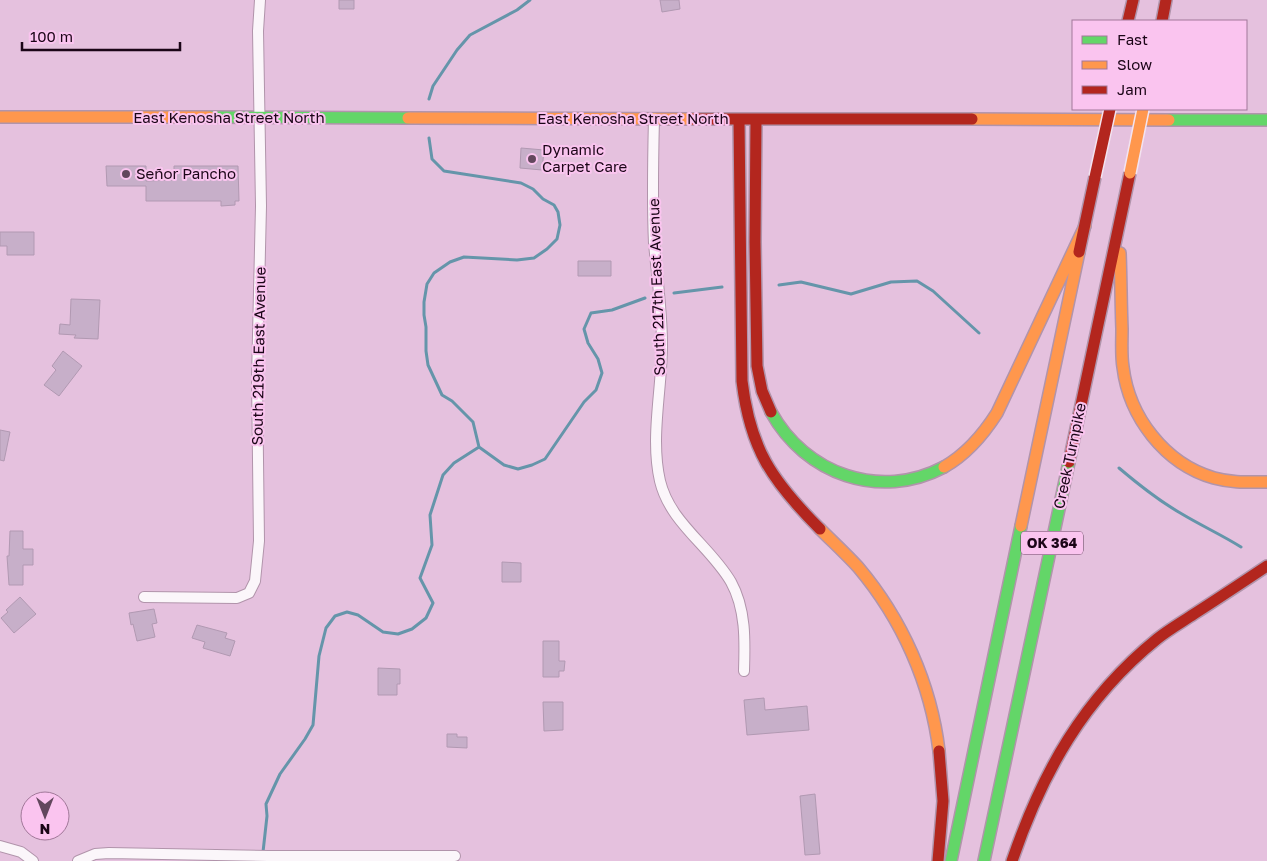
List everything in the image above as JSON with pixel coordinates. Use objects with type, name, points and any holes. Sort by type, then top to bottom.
[{"type":"main road","points":[[1128,20],[1133,0]]},
{"type":"main road","points":[[1162,20],[1166,0]]},
{"type":"main road","name":"OK 364","points":[[951,861],[1110,110]]},
{"type":"main road","name":"Creek Turnpike","points":[[984,861],[1143,110]]},
{"type":"main road","name":"East Kenosha Street North","points":[[0,117],[1267,120]]},
{"type":"main road","points":[[739,119],[742,381],[748,421],[759,453],[778,483],[873,586],[898,624],[915,659],[930,703],[940,755],[943,804],[938,861]]},
{"type":"main road","points":[[756,119],[756,314],[757,366],[760,387],[771,414],[791,442],[819,465],[849,478],[883,482],[920,477],[957,460],[978,441],[993,421],[1085,226]]},
{"type":"main road","points":[[1119,225],[1123,367],[1128,393],[1140,421],[1164,449],[1173,457],[1195,470],[1219,480],[1231,482],[1267,482]]},
{"type":"main road","points":[[1012,861],[1038,792],[1056,757],[1082,717],[1108,684],[1158,638],[1267,566]]},
{"type":"street","name":"South 219th East Avenue","points":[[144,597],[237,598],[249,593],[255,581],[259,541],[257,378],[261,206],[258,31],[260,0]]},
{"type":"street","name":"South 217th East Avenue","points":[[654,118],[653,215],[662,342],[662,370],[656,439],[658,468],[664,495],[670,508],[723,570],[737,598],[744,626],[744,671]]},
{"type":"street","points":[[0,846],[21,852],[33,861]]},
{"type":"street","points":[[78,861],[94,854],[108,853],[373,859],[455,856]]},
{"type":"building","points":[[339,0],[354,0],[354,9],[339,9]]},
{"type":"building","points":[[660,0],[679,0],[680,9],[662,12]]},
{"type":"building","name":"Dynamic Carpet Care","points":[[521,148],[544,150],[542,170],[520,168]]},
{"type":"building","points":[[106,166],[146,166],[146,181],[174,180],[174,166],[238,166],[239,201],[235,201],[235,205],[221,206],[221,201],[146,201],[146,186],[107,186]]},
{"type":"building","points":[[0,232],[34,232],[34,255],[7,255],[7,246],[0,246]]},
{"type":"building","points":[[578,261],[611,261],[611,276],[578,276]]},
{"type":"building","points":[[71,299],[100,300],[98,339],[74,338],[76,335],[59,334],[60,324],[70,325]]},
{"type":"building","points":[[63,351],[82,366],[59,396],[44,385],[56,370],[52,366]]},
{"type":"building","points":[[0,430],[10,432],[4,461],[0,460]]},
{"type":"building","points":[[10,531],[23,531],[23,549],[33,549],[33,565],[23,565],[23,585],[9,585],[7,556],[9,556]]},
{"type":"building","points":[[502,562],[521,563],[521,582],[502,582]]},
{"type":"building","points":[[20,597],[36,614],[14,633],[1,618],[8,612],[6,610]]},
{"type":"building","points":[[154,609],[157,623],[152,624],[155,637],[137,641],[129,613]]},
{"type":"building","points":[[197,625],[227,633],[225,638],[235,641],[230,656],[203,648],[205,642],[192,638]]},
{"type":"building","points":[[543,641],[559,641],[559,661],[565,661],[564,671],[559,671],[559,677],[543,677]]},
{"type":"building","points":[[378,668],[400,669],[400,684],[397,684],[397,695],[378,695]]},
{"type":"building","points":[[764,698],[765,710],[807,706],[809,730],[747,735],[744,700]]},
{"type":"building","points":[[543,702],[563,702],[563,730],[544,731]]},
{"type":"building","points":[[447,734],[467,737],[467,748],[447,747]]},
{"type":"building","points":[[815,794],[820,854],[805,855],[800,796]]},
{"type":"waterway","points":[[429,99],[433,86],[457,50],[470,35],[517,10],[530,0]]},
{"type":"waterway","points":[[429,138],[432,159],[444,171],[521,183],[533,189],[543,199],[554,205],[558,212],[560,225],[557,239],[534,258],[517,260],[464,257],[450,262],[434,273],[427,284],[424,315],[428,365],[442,395],[452,401],[473,422],[479,447],[504,465],[518,469],[545,459],[584,402],[596,390],[602,373],[598,359],[588,343],[584,329],[591,313],[612,310],[645,298]]},
{"type":"waterway","points":[[779,285],[801,282],[851,294],[891,282],[917,281],[933,291],[979,333]]},
{"type":"waterway","points":[[674,293],[722,287]]},
{"type":"waterway","points":[[262,861],[267,816],[266,804],[280,774],[313,725],[319,656],[326,628],[335,616],[347,612],[358,615],[383,632],[398,634],[412,629],[426,618],[433,603],[420,578],[432,545],[430,515],[443,475],[454,463],[479,447]]},
{"type":"waterway","points":[[1119,468],[1165,504],[1241,547]]},
{"type":"traffic: fast","points":[[210,117],[408,118]]},
{"type":"traffic: fast","points":[[1169,120],[1267,120]]},
{"type":"traffic: fast","points":[[771,412],[786,434],[803,452],[824,466],[846,476],[870,481],[895,481],[920,477],[944,467]]},
{"type":"traffic: fast","points":[[984,861],[1069,462]]},
{"type":"traffic: fast","points":[[951,861],[1021,526]]},
{"type":"traffic: slow","points":[[1130,173],[1143,110]]},
{"type":"traffic: slow","points":[[0,117],[210,117]]},
{"type":"traffic: slow","points":[[408,118],[693,119]]},
{"type":"traffic: slow","points":[[972,119],[1169,120]]},
{"type":"traffic: slow","points":[[944,467],[974,443],[997,413],[1085,226]]},
{"type":"traffic: slow","points":[[1021,526],[1079,252]]},
{"type":"traffic: slow","points":[[1120,253],[1122,362],[1133,403],[1152,436],[1180,462],[1196,471],[1227,481],[1267,482]]},
{"type":"traffic: slow","points":[[820,529],[858,567],[874,587],[901,630],[912,653],[929,701],[939,751]]},
{"type":"traffic: jam","points":[[1128,20],[1133,0]]},
{"type":"traffic: jam","points":[[1162,20],[1166,0]]},
{"type":"traffic: jam","points":[[1095,177],[1110,110]]},
{"type":"traffic: jam","points":[[693,119],[972,119]]},
{"type":"traffic: jam","points":[[739,119],[742,381],[746,405],[758,445],[776,479],[803,512],[820,529]]},
{"type":"traffic: jam","points":[[756,119],[757,366],[762,391],[771,412]]},
{"type":"traffic: jam","points":[[1069,462],[1130,173]]},
{"type":"traffic: jam","points":[[1079,252],[1095,177]]},
{"type":"traffic: jam","points":[[1012,861],[1037,798],[1052,768],[1087,712],[1107,687],[1131,662],[1161,636],[1267,566]]},
{"type":"traffic: jam","points":[[938,861],[943,801],[939,751]]},
{"type":"place","name":"Dynamic Carpet Care","points":[[532,159]]},
{"type":"place","name":"Señor Pancho","points":[[126,174]]}]
